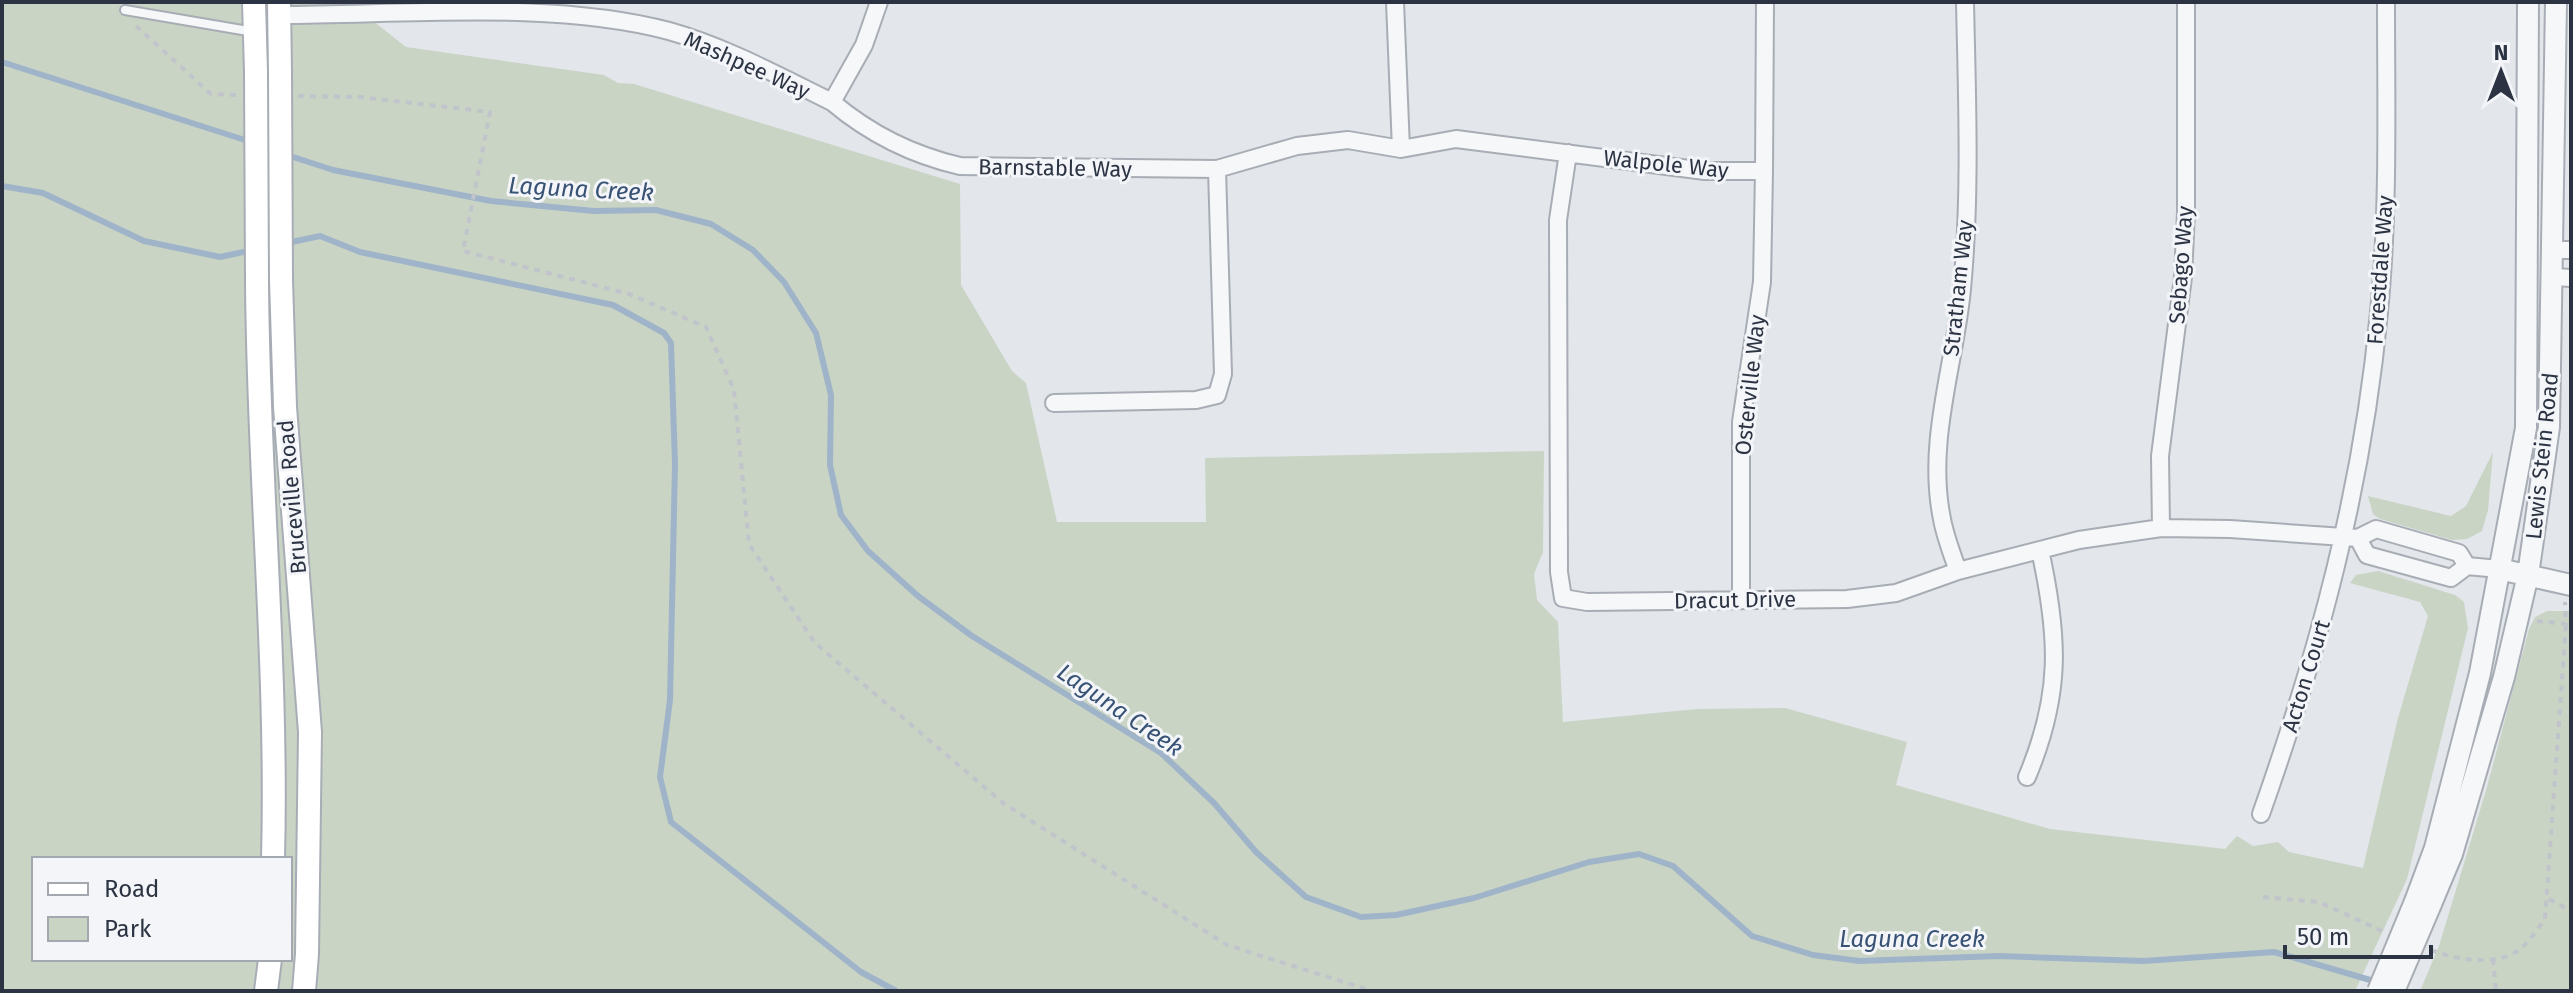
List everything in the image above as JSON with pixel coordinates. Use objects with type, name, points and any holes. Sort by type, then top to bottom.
[{"type":"main road","name":"Bruceville Road","points":[[254,2],[258,404],[274,791],[273,857]]},
{"type":"main road","name":"Bruceville Road","points":[[279,9],[285,407],[310,732],[304,991]]},
{"type":"main road","points":[[266,991],[270,961]]},
{"type":"street","points":[[832,102],[864,45],[879,2]]},
{"type":"street","points":[[1395,2],[1401,149]]},
{"type":"street","points":[[1764,171],[1765,2]]},
{"type":"street","name":"Stratham Way","points":[[1958,571],[1941,518],[1938,478],[1941,423],[1962,290],[1965,234],[1965,2]]},
{"type":"street","name":"Sebago Way","points":[[2161,528],[2160,456],[2183,277],[2186,2]]},
{"type":"street","name":"Forestdale Way","points":[[2352,537],[2379,312],[2386,210],[2386,2]]},
{"type":"street","name":"Lewis Stein Road","points":[[2394,991],[2424,902],[2476,688],[2526,428],[2528,2]]},
{"type":"street","name":"Lewis Stein Road","points":[[2378,991],[2456,839],[2504,677],[2528,575],[2549,427],[2562,278],[2556,2]]},
{"type":"street","name":"Mashpee Way","points":[[279,9],[576,14],[619,20],[715,47],[832,102]]},
{"type":"street","name":"Barnstable Way","points":[[832,102],[855,121],[896,145],[960,166],[1217,169],[1297,146],[1348,140],[1401,149]]},
{"type":"street","name":"Walpole Way","points":[[1401,149],[1456,139],[1705,171],[1764,171]]},
{"type":"street","name":"Dracut Drive","points":[[1568,153],[1558,220],[1559,572],[1563,598],[1587,602],[1847,599],[1896,593],[1958,571],[2079,540],[2161,528],[2352,537],[2376,529],[2459,553],[2467,566]]},
{"type":"street","points":[[1054,403],[1196,400],[1217,395],[1223,374],[1217,169]]},
{"type":"street","name":"Osterville Way","points":[[1741,598],[1741,422],[1762,282],[1764,171]]},
{"type":"street","points":[[2352,537],[2367,555],[2451,578],[2467,566],[2499,569],[2571,585]]},
{"type":"street","name":"Acton Court","points":[[2261,814],[2352,537]]},
{"type":"street","points":[[2027,777],[2050,712],[2053,683],[2055,640],[2040,550]]},
{"type":"lane","points":[[125,10],[255,32]]},
{"type":"path","points":[[412,102],[490,112],[463,251],[629,294],[706,327],[734,390],[749,544],[815,643],[1003,803],[1227,945],[1372,991]]},
{"type":"path","points":[[2423,947],[2453,959],[2493,959],[2519,950],[2545,919],[2549,899],[2568,625],[2516,619]]},
{"type":"path","points":[[2263,897],[2319,902],[2393,935]]},
{"type":"path","points":[[2549,899],[2571,911]]},
{"type":"path","points":[[2493,959],[2496,991]]},
{"type":"green space","points":[[2,2],[349,2],[406,47],[604,75],[618,83],[634,84],[960,184],[961,285],[1012,371],[1026,383],[1057,522],[1206,522],[1205,458],[1544,451],[1543,552],[1534,574],[1537,600],[1558,622],[1563,722],[1697,709],[1785,708],[1907,742],[1896,785],[2050,829],[2225,849],[2237,836],[2253,846],[2278,842],[2289,852],[2363,868],[2398,718],[2428,616],[2420,602],[2350,583],[2356,575],[2378,571],[2455,595],[2464,602],[2468,628],[2407,879],[2355,991],[2,991]]},
{"type":"green space","points":[[2493,452],[2488,510],[2482,531],[2467,539],[2452,540],[2380,519],[2373,514],[2368,496],[2451,516],[2466,506]]},
{"type":"green space","points":[[2547,611],[2571,611],[2571,991],[2420,991],[2439,946],[2487,787],[2529,629],[2535,617]]},
{"type":"waterway","name":"Laguna Creek","points":[[2,62],[251,142]]},
{"type":"waterway","name":"Laguna Creek","points":[[284,154],[333,170],[491,201],[594,211],[656,210],[711,224],[753,250],[784,282],[816,333],[831,395],[830,465],[841,515],[868,551],[918,596],[972,636],[1161,753],[1214,803],[1256,852],[1306,897],[1361,917],[1396,915],[1474,898],[1589,862],[1639,854],[1673,866],[1752,936],[1813,955],[1859,961],[1999,956],[2144,961],[2274,952],[2377,982]]},
{"type":"waterway","name":"Laguna Creek","points":[[2,186],[43,193],[144,241],[220,257],[276,245]]},
{"type":"waterway","name":"Laguna Creek","points":[[287,243],[320,236],[360,252],[613,305],[664,333],[671,343],[675,464],[670,700],[660,777],[671,822],[861,972],[896,991]]}]
